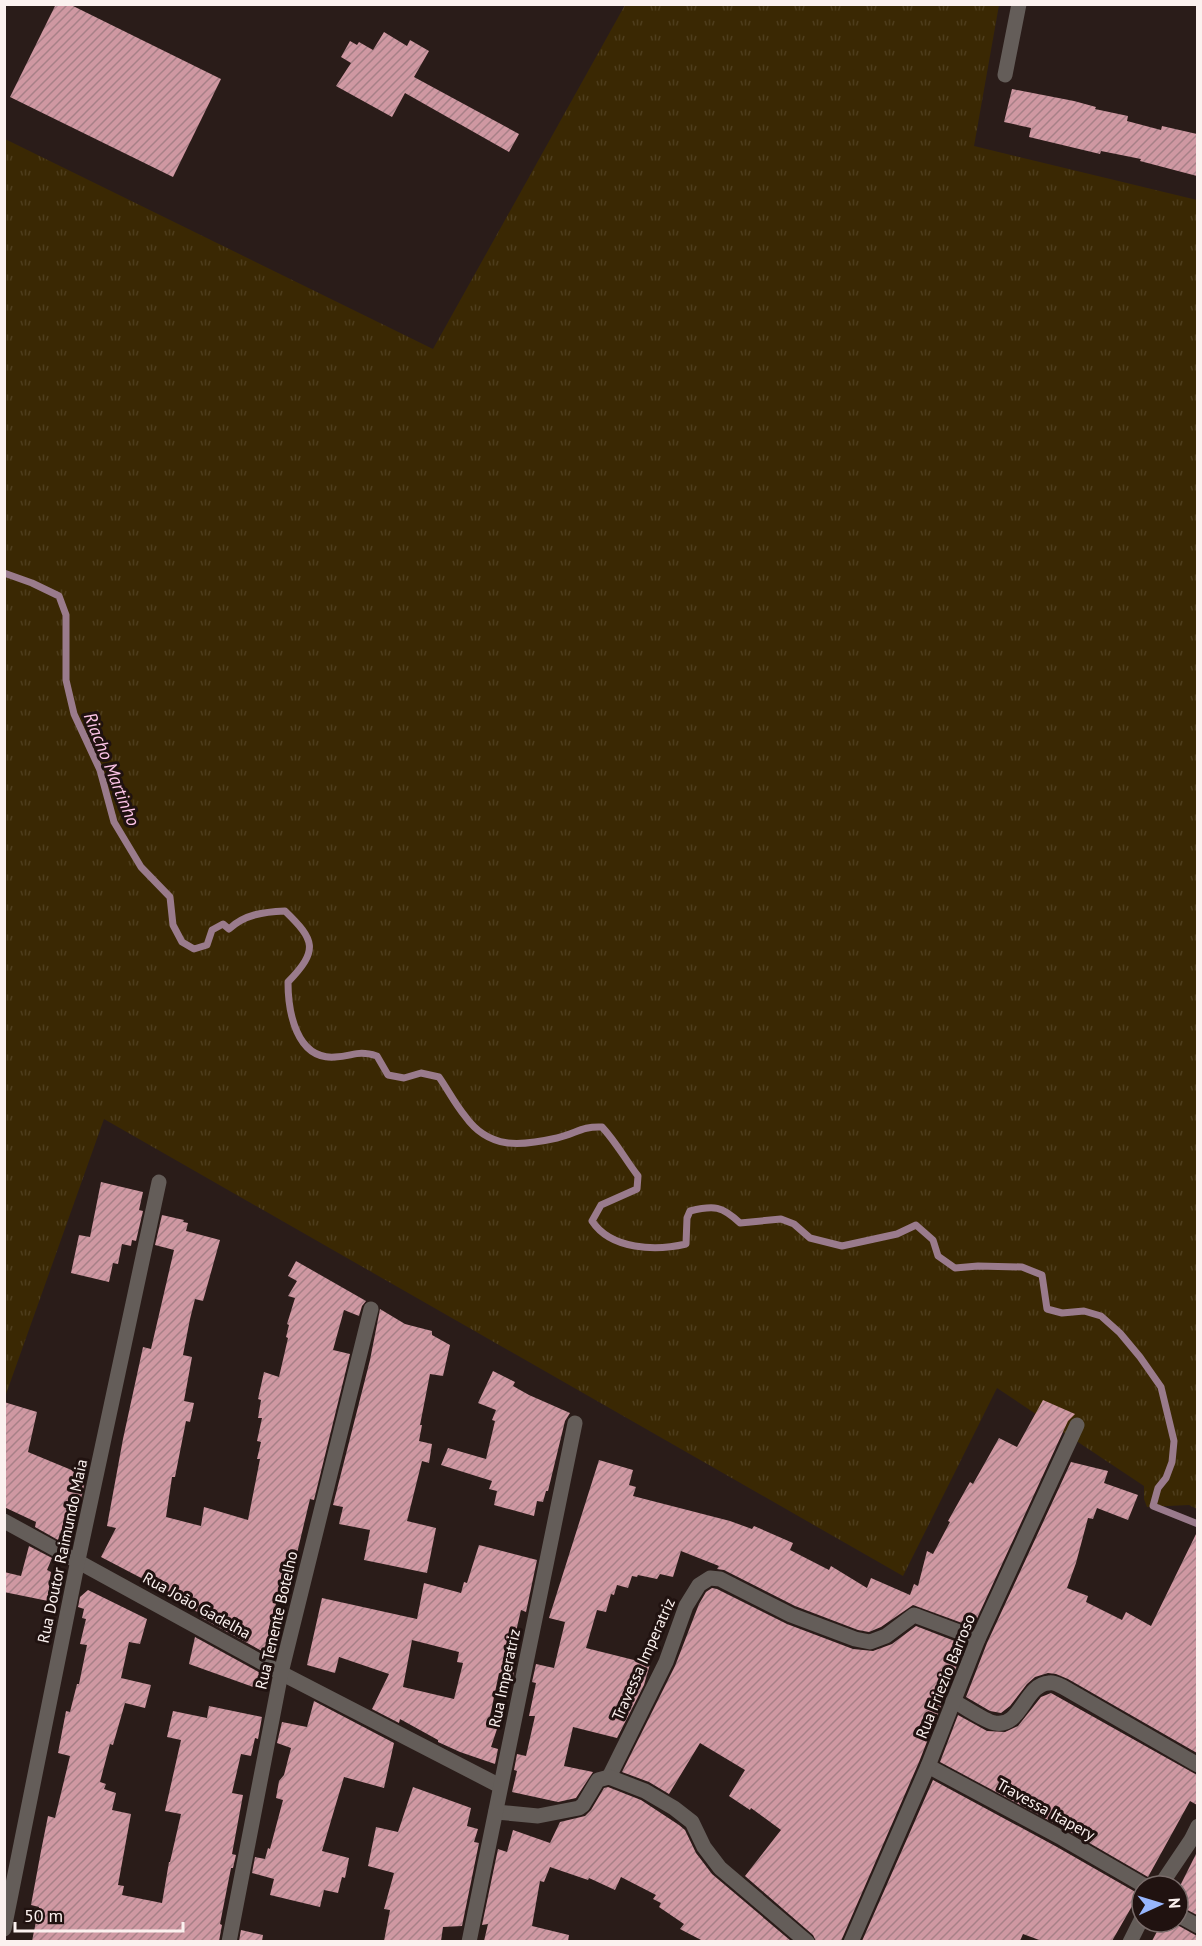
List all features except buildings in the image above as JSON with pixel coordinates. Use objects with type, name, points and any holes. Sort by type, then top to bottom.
[{"type":"street","points":[[1005,75],[1019,4]]},
{"type":"street","name":"Rua Doutor Raimundo Maia","points":[[4,1929],[78,1560],[159,1182]]},
{"type":"street","name":"Rua Tenente Botelho","points":[[229,1941],[281,1673],[371,1310]]},
{"type":"street","name":"Rua Imperatriz","points":[[469,1941],[575,1423]]},
{"type":"street","name":"Rua Friezio Barroso","points":[[851,1941],[928,1766],[978,1639],[1077,1425]]},
{"type":"street","name":"Rua João Gadelha","points":[[4,1521],[281,1673],[500,1786]]},
{"type":"street","name":"Travessa Imperatriz","points":[[609,1777],[666,1662],[686,1606],[699,1585],[710,1578],[720,1579],[791,1615],[855,1639],[870,1642],[886,1636],[914,1615],[978,1639]]},
{"type":"street","points":[[953,1701],[995,1723],[1007,1721],[1016,1714],[1037,1687],[1050,1682],[1063,1687],[1197,1765]]},
{"type":"street","name":"Travessa Itapery","points":[[928,1766],[1130,1877]]},
{"type":"street","points":[[496,1812],[538,1816],[579,1808],[598,1780],[609,1777],[645,1791],[692,1822],[704,1847],[720,1868],[807,1941]]},
{"type":"street","points":[[1168,1874],[1191,1840],[1197,1826]]},
{"type":"green space","points":[[625,5],[999,5],[974,146],[1197,200],[1197,1509],[1189,1505],[1147,1507],[1144,1499],[1144,1486],[997,1388],[903,1576],[104,1119],[5,1397],[5,139],[433,349]]},
{"type":"waterway","name":"Riacho Martinho","points":[[4,573],[59,596],[66,615],[66,680],[74,714],[100,770],[114,822],[141,867],[170,897],[173,925],[182,942],[194,949],[207,945],[212,930],[223,924],[229,929],[248,917],[270,912],[285,911],[302,930],[307,938],[309,953],[288,982],[288,994],[297,1032],[311,1051],[322,1056],[335,1057],[360,1053],[370,1054],[377,1056],[388,1075],[404,1078],[421,1073],[439,1077],[474,1127],[484,1135],[506,1143],[544,1141],[584,1129],[602,1127],[638,1176],[637,1189],[601,1205],[592,1221],[600,1231],[622,1243],[648,1247],[686,1244],[687,1218],[690,1211],[717,1208],[728,1213],[740,1223],[781,1219],[794,1224],[810,1238],[842,1246],[897,1234],[916,1225],[933,1240],[938,1256],[955,1268],[1022,1267],[1042,1275],[1047,1309],[1062,1313],[1084,1311],[1101,1316],[1120,1333],[1161,1387],[1174,1441],[1172,1462],[1166,1478],[1158,1488],[1153,1506],[1198,1524]]}]
